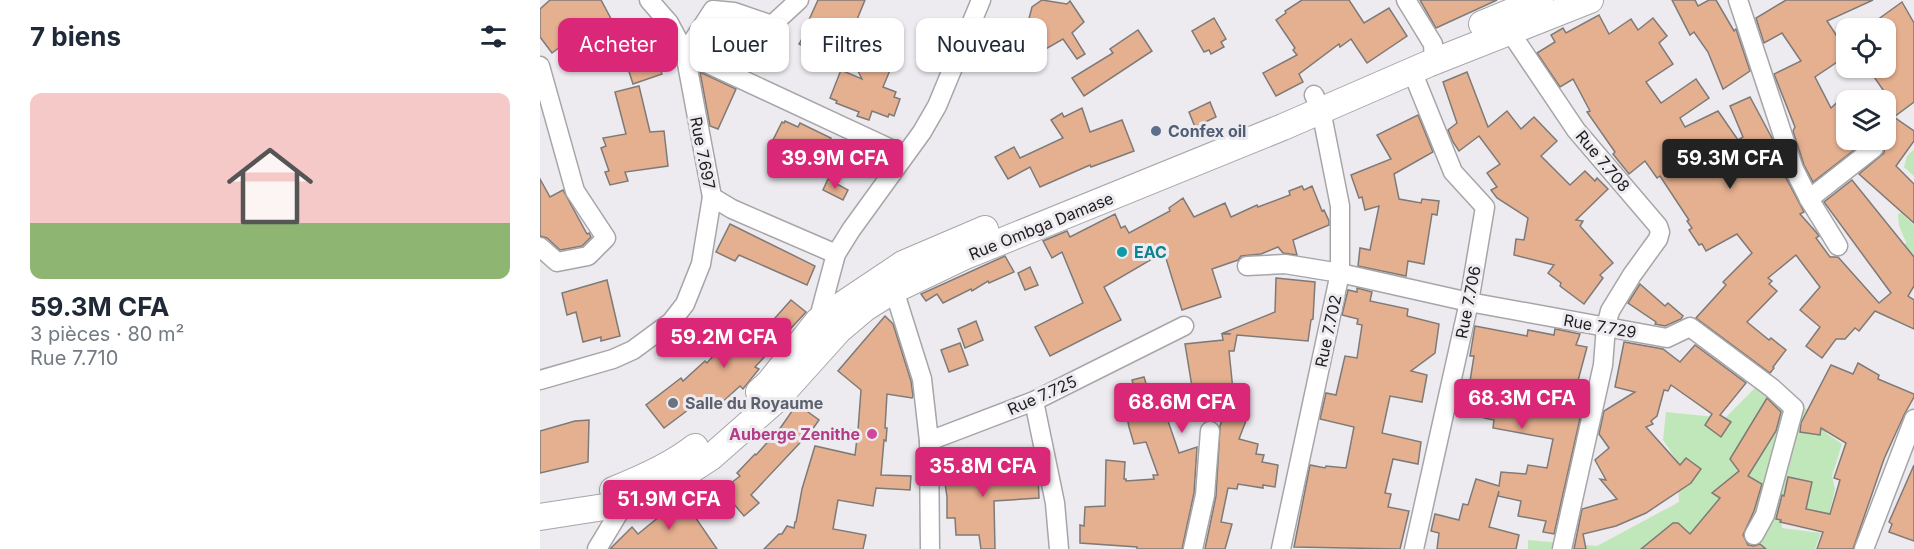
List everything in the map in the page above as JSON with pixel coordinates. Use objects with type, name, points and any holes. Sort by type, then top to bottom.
[{"type":"main road","name":"Rue Ombga Damase","points":[[540,517],[624,504],[657,490],[711,457],[777,399],[828,326],[865,308],[894,290],[963,257],[1318,103],[1426,59],[1546,5],[1590,0]]},
{"type":"main road","name":"Rue Ombga Damase","points":[[540,501],[609,492],[686,454],[769,383],[828,326],[891,271],[916,257],[1239,128],[1318,103],[1426,59]]},
{"type":"street","name":"Rue 7.697","points":[[540,380],[623,355],[646,341],[671,322],[685,304],[701,264],[712,197],[685,53],[669,23],[649,0]]},
{"type":"street","points":[[799,0],[772,25],[734,12],[713,10],[685,53],[904,155]]},
{"type":"street","points":[[828,326],[836,254],[922,132],[937,106],[981,0]]},
{"type":"street","points":[[1406,0],[1426,59]]},
{"type":"street","points":[[1738,0],[1794,169],[1809,199],[1838,246]]},
{"type":"street","name":"Rue 7.708","points":[[1505,24],[1576,130],[1658,226],[1660,232],[1658,239],[1622,289],[1610,311],[1606,326],[1603,365],[1562,549]]},
{"type":"street","name":"Rue 7.706","points":[[1414,549],[1469,302],[1485,207],[1453,172],[1426,59]]},
{"type":"street","points":[[540,66],[575,191],[606,238],[588,256],[557,262],[540,247]]},
{"type":"street","name":"Rue 7.702","points":[[1281,549],[1340,273],[1340,206],[1318,103]]},
{"type":"street","points":[[1809,199],[1871,150]]},
{"type":"street","points":[[712,197],[732,209],[836,254]]},
{"type":"street","name":"Rue 7.729","points":[[1246,266],[1285,264],[1340,273],[1469,302],[1667,338],[1690,327],[1772,388],[1794,408],[1765,515],[1755,535]]},
{"type":"street","points":[[894,290],[922,379],[929,441],[930,549]]},
{"type":"street","name":"Rue 7.725","points":[[929,441],[1034,401],[1184,326]]},
{"type":"street","points":[[1034,401],[1055,503],[1059,549]]},
{"type":"street","points":[[1863,549],[1914,420]]},
{"type":"street","points":[[1193,549],[1205,495],[1210,431]]},
{"type":"street","points":[[597,549],[624,504]]},
{"type":"green space","points":[[1914,149],[1914,176],[1904,167],[1907,156]]},
{"type":"green space","points":[[1901,213],[1914,225],[1914,256],[1900,256],[1906,242],[1899,226],[1898,214]]},
{"type":"green space","points":[[1758,385],[1832,422],[1826,433],[1842,444],[1832,476],[1835,489],[1829,515],[1781,508],[1782,528],[1821,533],[1815,549],[1528,549],[1528,540],[1597,546],[1679,502],[1677,461],[1663,440],[1666,412],[1725,418]]},
{"type":"building","points":[[550,0],[601,0],[611,18],[558,18],[558,48],[552,53],[540,37],[540,9]]},
{"type":"building","points":[[818,0],[865,0],[858,18],[810,18]]},
{"type":"building","points":[[1042,0],[1067,4],[1070,1],[1084,22],[1072,33],[1085,54],[1077,59],[1063,39],[1047,48],[1047,18],[1029,18],[1032,7]]},
{"type":"building","points":[[1302,0],[1349,0],[1364,23],[1389,8],[1407,36],[1367,63],[1351,39],[1340,47],[1339,44],[1299,74],[1303,82],[1276,96],[1263,73],[1297,55],[1293,50],[1295,48],[1276,20]]},
{"type":"building","points":[[1420,0],[1497,0],[1436,28]]},
{"type":"building","points":[[1672,0],[1695,0],[1698,6],[1709,0],[1716,0],[1734,31],[1736,29],[1750,71],[1723,89],[1708,52],[1694,32],[1690,35]]},
{"type":"building","points":[[1786,0],[1873,0],[1827,21],[1836,35],[1836,63],[1815,77],[1831,108],[1836,103],[1836,150],[1854,150],[1813,182],[1804,165],[1793,131],[1795,127],[1774,74],[1801,61],[1782,33],[1764,43],[1756,18]]},
{"type":"building","points":[[1902,2],[1914,23],[1914,102],[1896,116],[1896,90],[1883,90],[1875,78],[1896,78],[1896,18],[1880,18]]},
{"type":"building","points":[[1599,15],[1609,34],[1631,19],[1638,30],[1653,18],[1667,36],[1659,43],[1673,64],[1646,82],[1661,103],[1696,79],[1709,98],[1680,118],[1685,127],[1718,111],[1738,140],[1743,137],[1730,106],[1750,97],[1773,140],[1784,174],[1804,212],[1800,214],[1819,236],[1816,238],[1830,257],[1838,257],[1879,303],[1891,293],[1824,202],[1852,180],[1914,257],[1914,286],[1908,296],[1914,300],[1914,329],[1875,311],[1859,331],[1855,328],[1845,339],[1836,339],[1822,358],[1806,346],[1820,327],[1800,310],[1820,287],[1796,255],[1768,278],[1772,281],[1769,284],[1777,291],[1747,322],[1786,350],[1770,373],[1696,318],[1726,285],[1723,282],[1752,253],[1737,234],[1706,251],[1702,244],[1699,245],[1689,230],[1692,228],[1687,221],[1689,220],[1660,176],[1657,178],[1645,161],[1629,174],[1613,154],[1615,152],[1587,112],[1590,111],[1573,79],[1560,87],[1537,53],[1555,42],[1551,35],[1563,28],[1566,33]]},
{"type":"building","points":[[1214,18],[1226,39],[1221,42],[1224,47],[1211,54],[1209,50],[1204,52],[1192,31]]},
{"type":"building","points":[[1138,30],[1152,51],[1084,96],[1072,78],[1113,53],[1110,49]]},
{"type":"building","points":[[629,72],[661,72],[662,74],[633,84]]},
{"type":"building","points":[[700,72],[736,89],[718,129],[710,126]]},
{"type":"building","points":[[840,72],[862,79],[858,72],[889,72],[883,87],[896,92],[894,97],[900,99],[894,116],[889,114],[888,117],[872,111],[869,120],[857,116],[859,112],[836,103],[837,101],[830,98]]},
{"type":"building","points":[[1467,72],[1488,127],[1507,111],[1521,129],[1534,117],[1557,141],[1541,156],[1570,185],[1585,171],[1595,181],[1597,178],[1608,189],[1576,220],[1583,221],[1580,226],[1613,263],[1600,275],[1603,278],[1584,304],[1560,286],[1561,283],[1548,273],[1554,265],[1514,255],[1516,239],[1524,240],[1528,218],[1497,198],[1491,190],[1497,187],[1487,173],[1500,164],[1479,136],[1459,151],[1453,142],[1448,130],[1457,123],[1443,82]]},
{"type":"building","points":[[639,86],[650,132],[664,131],[668,166],[625,172],[628,181],[610,185],[605,172],[609,171],[601,148],[606,146],[603,138],[626,134],[615,92]]},
{"type":"building","points":[[1210,102],[1216,117],[1195,127],[1189,112]]},
{"type":"building","points":[[1082,108],[1090,132],[1122,120],[1134,151],[1091,167],[1090,165],[1040,187],[1030,167],[1008,179],[995,157],[1014,147],[1020,158],[1063,138],[1051,120],[1062,113],[1064,117]]},
{"type":"building","points":[[1418,115],[1433,152],[1394,174],[1399,199],[1421,203],[1422,199],[1439,201],[1437,215],[1432,214],[1424,264],[1408,261],[1406,276],[1358,266],[1360,248],[1370,250],[1379,206],[1365,210],[1362,197],[1359,198],[1351,175],[1391,159],[1377,135]]},
{"type":"building","points":[[1896,118],[1914,131],[1914,141],[1896,166],[1914,184],[1914,223],[1859,174],[1884,153],[1884,150],[1896,150]]},
{"type":"building","points":[[785,121],[798,127],[800,123],[831,138],[816,172],[797,162],[795,166],[782,159],[784,155],[769,148],[782,122]]},
{"type":"building","points":[[540,179],[550,197],[563,190],[587,234],[589,233],[591,237],[582,246],[560,250],[547,238],[540,236]]},
{"type":"building","points":[[828,179],[848,190],[843,200],[823,190]]},
{"type":"building","points":[[1302,186],[1304,190],[1312,186],[1329,225],[1293,240],[1297,255],[1283,253],[1278,247],[1261,254],[1241,256],[1238,260],[1212,269],[1221,297],[1182,310],[1164,252],[1104,287],[1121,320],[1050,356],[1035,327],[1083,303],[1062,252],[1052,258],[1043,241],[1067,231],[1070,237],[1115,214],[1121,228],[1125,226],[1129,233],[1170,211],[1169,208],[1183,198],[1194,217],[1225,203],[1231,217],[1257,205],[1258,207],[1290,195],[1289,191]]},
{"type":"building","points":[[730,224],[815,266],[807,285],[739,255],[735,261],[716,252]]},
{"type":"building","points":[[1005,256],[1014,272],[989,283],[988,281],[972,291],[971,289],[943,303],[937,294],[926,301],[921,294]]},
{"type":"building","points":[[1030,267],[1038,285],[1025,290],[1018,273]]},
{"type":"building","points":[[1276,278],[1315,282],[1313,319],[1308,341],[1237,335],[1234,351],[1229,351],[1234,400],[1191,401],[1194,412],[1167,418],[1179,453],[1197,447],[1194,493],[1182,549],[1137,549],[1137,547],[1080,543],[1080,525],[1084,526],[1085,507],[1105,506],[1106,460],[1125,462],[1124,479],[1126,481],[1154,479],[1153,475],[1158,475],[1146,442],[1134,444],[1129,427],[1124,402],[1138,399],[1132,380],[1144,377],[1150,396],[1192,387],[1185,344],[1223,340],[1222,334],[1231,334],[1223,333],[1275,312]]},
{"type":"building","points":[[607,280],[620,336],[601,341],[601,337],[583,342],[576,312],[567,315],[562,293]]},
{"type":"building","points":[[1640,284],[1665,306],[1668,303],[1683,316],[1681,319],[1665,326],[1655,324],[1656,322],[1628,303]]},
{"type":"building","points":[[1357,288],[1372,292],[1370,301],[1408,309],[1407,316],[1439,324],[1435,353],[1411,371],[1427,375],[1422,402],[1390,396],[1382,433],[1421,442],[1418,464],[1393,459],[1385,493],[1391,494],[1388,507],[1409,511],[1400,549],[1294,547],[1310,465],[1346,468],[1354,427],[1320,419],[1326,393],[1336,395],[1345,356],[1357,358],[1362,325],[1357,324],[1358,319],[1342,315],[1348,290],[1357,292]]},
{"type":"building","points":[[791,300],[806,312],[755,367],[759,369],[743,389],[740,386],[717,407],[708,395],[664,428],[646,405],[681,378],[683,381],[705,361],[707,363],[733,333],[742,341],[753,330],[759,336]]},
{"type":"building","points":[[885,316],[893,324],[911,381],[913,396],[912,398],[887,394],[885,428],[887,428],[881,475],[911,476],[910,490],[876,488],[873,506],[838,500],[833,529],[866,535],[863,549],[764,549],[779,534],[782,534],[787,526],[794,528],[802,489],[815,446],[855,455],[857,438],[851,437],[851,430],[858,430],[861,390],[838,371]]},
{"type":"building","points":[[976,321],[983,340],[965,348],[958,329]]},
{"type":"building","points":[[1475,326],[1527,336],[1528,330],[1554,335],[1555,329],[1580,334],[1576,345],[1587,347],[1572,403],[1583,405],[1554,534],[1543,532],[1546,521],[1518,516],[1521,501],[1498,496],[1499,491],[1489,527],[1519,535],[1516,549],[1437,549],[1439,533],[1431,531],[1435,514],[1459,520],[1463,504],[1468,505],[1476,479],[1499,486],[1501,472],[1526,474],[1528,465],[1547,468],[1553,439],[1493,428],[1494,420],[1484,418],[1490,385],[1470,381],[1474,356],[1470,356]]},
{"type":"building","points":[[1624,342],[1663,349],[1680,362],[1695,345],[1746,383],[1720,415],[1731,422],[1721,437],[1705,425],[1712,414],[1671,385],[1668,391],[1664,390],[1657,416],[1651,421],[1653,424],[1646,427],[1680,465],[1686,458],[1701,469],[1691,483],[1646,513],[1616,526],[1583,534],[1586,549],[1574,549],[1582,509],[1617,499],[1600,479],[1606,480],[1595,460],[1609,448],[1599,434],[1604,411],[1635,392],[1615,387]]},
{"type":"building","points":[[960,343],[968,365],[949,372],[941,350]]},
{"type":"building","points":[[1858,363],[1879,375],[1878,379],[1914,394],[1914,397],[1884,459],[1853,549],[1817,549],[1823,532],[1780,522],[1781,520],[1776,519],[1788,477],[1812,482],[1806,509],[1830,514],[1840,480],[1834,478],[1846,443],[1821,428],[1820,435],[1800,432],[1801,423],[1831,365],[1853,374]]},
{"type":"building","points":[[1767,398],[1781,412],[1776,431],[1748,476],[1762,484],[1754,511],[1743,535],[1748,545],[1760,544],[1766,549],[1641,549],[1673,523],[1678,523],[1690,534],[1720,498],[1712,493],[1739,471],[1730,459]]},
{"type":"building","points":[[1229,400],[1243,403],[1240,415],[1247,418],[1239,439],[1258,444],[1256,454],[1264,455],[1262,462],[1278,465],[1275,487],[1263,485],[1263,488],[1238,484],[1237,489],[1228,488],[1221,522],[1232,524],[1225,549],[1205,549],[1216,496],[1220,426]]},
{"type":"building","points":[[797,404],[819,420],[751,495],[759,503],[744,516],[722,490],[740,476],[737,473],[781,427]]},
{"type":"building","points":[[589,420],[588,462],[540,473],[540,431],[575,421]]},
{"type":"building","points":[[968,462],[970,471],[1011,467],[1012,479],[1038,477],[1039,498],[994,501],[995,549],[981,549],[979,535],[956,535],[955,518],[947,518],[943,469]]},
{"type":"building","points":[[1914,465],[1914,541],[1889,532],[1892,524],[1889,522]]},
{"type":"building","points":[[680,495],[717,549],[610,549],[632,527],[638,534],[660,516],[657,511]]},
{"type":"place","name":"Confex oil","points":[[1156,131]]},
{"type":"place","name":"EAC","points":[[1122,252]]},
{"type":"place","name":"Salle du Royaume","points":[[673,403]]},
{"type":"place","name":"Auberge Zenithe","points":[[872,434]]}]
